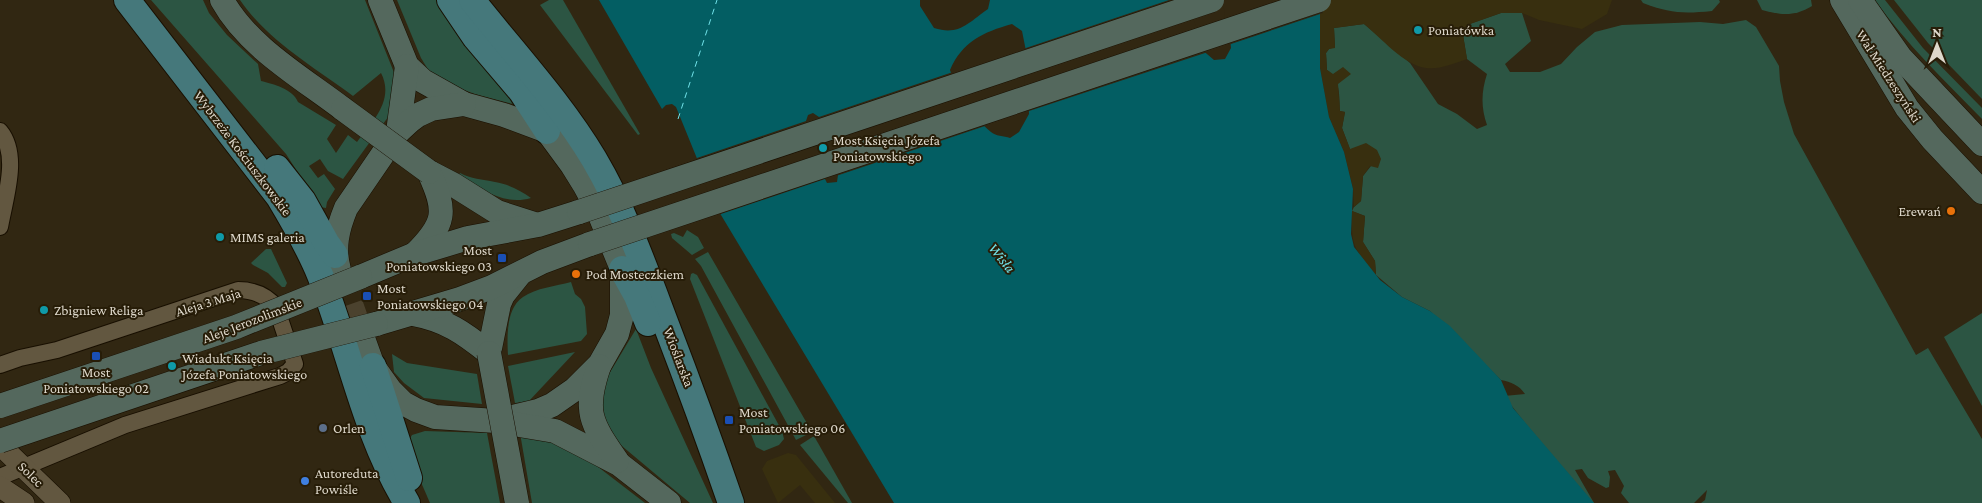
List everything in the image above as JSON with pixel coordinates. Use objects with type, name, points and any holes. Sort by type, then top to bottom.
[{"type":"main road","name":"Wybrzeże Kościuszkowskie","points":[[127,0],[279,197],[321,276],[362,338]]},
{"type":"main road","points":[[222,0],[235,20],[250,37],[271,55],[429,172],[497,212],[538,225]]},
{"type":"main road","points":[[380,0],[407,66],[423,81],[464,104],[504,115],[547,131]]},
{"type":"main road","points":[[450,0],[475,37],[521,91],[585,186],[597,208],[622,269],[637,296],[706,464],[731,503]]},
{"type":"main road","name":"Wioślarska","points":[[472,0],[563,113],[593,158],[621,213],[649,279],[694,396],[731,503]]},
{"type":"main road","points":[[415,254],[468,238],[538,225],[579,212],[1212,0]]},
{"type":"main road","points":[[0,441],[261,353],[362,338],[413,314],[492,287],[560,254],[1319,0]]},
{"type":"main road","name":"Wał Miedzeszyński","points":[[1842,0],[1907,108],[1932,139],[1982,192]]},
{"type":"main road","name":"Wał Miedzeszyński","points":[[1860,0],[1900,57],[1982,144]]},
{"type":"main road","points":[[162,43],[206,81],[271,160],[303,201],[327,244],[345,267]]},
{"type":"main road","points":[[398,132],[407,66]]},
{"type":"main road","points":[[345,267],[338,232],[346,208],[398,132],[418,114],[431,109],[464,104]]},
{"type":"main road","points":[[415,254],[434,235],[442,213],[440,199],[429,172]]},
{"type":"main road","name":"Aleje Jerozolimskie","points":[[0,406],[236,327],[345,267],[415,254]]},
{"type":"main road","points":[[619,464],[594,426],[591,413],[592,389],[600,364],[617,334],[622,314],[622,269]]},
{"type":"main road","points":[[517,503],[490,354],[496,315],[502,295],[522,271]]},
{"type":"main road","points":[[413,314],[433,318],[448,324],[490,354]]},
{"type":"main road","points":[[362,338],[418,503]]},
{"type":"main road","points":[[362,338],[379,448],[407,503]]},
{"type":"main road","points":[[496,421],[538,412],[552,405],[575,389],[600,364]]},
{"type":"main road","points":[[373,366],[390,390],[403,402],[416,410],[435,417],[496,421],[555,430],[619,464],[668,503]]},
{"type":"street","points":[[0,131],[6,139],[10,151],[10,168],[0,227]]},
{"type":"street","name":"Aleja 3 Maja","points":[[1,362],[57,350],[238,290],[250,290],[270,299],[276,307],[295,364],[288,372],[280,376],[124,426],[24,467]]},
{"type":"street","name":"Solec","points":[[0,445],[60,503]]},
{"type":"street","points":[[0,477],[24,467]]},
{"type":"street","name":"Solec","points":[[0,487],[24,503]]},
{"type":"green space","points":[[151,0],[203,0],[209,13],[227,35],[258,64],[261,81],[287,90],[298,102],[336,125],[327,139],[336,153],[348,135],[357,142],[380,110],[385,92],[385,83],[381,73],[353,96],[278,41],[251,15],[240,0],[365,0],[395,75],[391,113],[343,179],[328,171],[320,159],[309,166],[318,178],[324,174],[335,189],[327,202],[326,208],[320,207],[286,154]]},
{"type":"green space","points":[[397,0],[439,0],[515,102],[513,104],[475,94],[456,87],[429,71],[421,58]]},
{"type":"green space","points":[[549,0],[563,0],[640,134],[638,135],[540,5]]},
{"type":"green space","points":[[1641,0],[1719,0],[1720,2],[1712,11],[1676,12],[1643,3]]},
{"type":"green space","points":[[1757,0],[1811,0],[1812,6],[1799,12],[1781,14],[1762,10]]},
{"type":"green space","points":[[1875,0],[1885,0],[1923,48],[1982,108],[1982,119],[1913,47]]},
{"type":"green space","points":[[1894,0],[1982,0],[1982,99],[1928,43]]},
{"type":"green space","points":[[1501,13],[1522,13],[1531,41],[1505,64],[1510,72],[1540,72],[1561,64],[1595,32],[1622,25],[1700,22],[1723,24],[1746,20],[1756,27],[1779,66],[1784,102],[1794,134],[1916,355],[1928,348],[1982,439],[1982,503],[1701,503],[1705,500],[1707,490],[1694,503],[1629,503],[1621,493],[1624,486],[1615,470],[1608,471],[1610,477],[1609,487],[1606,488],[1588,478],[1582,469],[1575,470],[1594,503],[1587,503],[1504,396],[1525,394],[1523,391],[1514,384],[1501,380],[1430,311],[1402,297],[1376,275],[1375,261],[1363,242],[1365,216],[1352,211],[1361,201],[1363,176],[1371,166],[1350,149],[1342,128],[1345,112],[1340,111],[1337,83],[1332,74],[1327,70],[1326,53],[1329,49],[1335,47],[1334,28],[1364,24],[1410,63],[1438,104],[1457,114],[1477,129],[1487,125],[1482,100],[1487,74],[1467,59],[1463,35],[1467,25]]},
{"type":"green space","points":[[460,173],[472,178],[509,186],[531,198],[511,200],[493,195],[459,175]]},
{"type":"green space","points":[[687,230],[698,237],[704,248],[692,255],[672,238],[671,234],[674,233],[683,237]]},
{"type":"green space","points":[[266,249],[271,249],[287,283],[285,287],[282,287],[268,273],[251,263]]},
{"type":"green space","points":[[708,252],[812,432],[796,440],[701,266],[695,259]]},
{"type":"green space","points":[[693,273],[697,275],[782,431],[784,439],[779,445],[764,451],[756,447],[690,279]]},
{"type":"green space","points":[[571,282],[575,294],[581,299],[585,307],[587,334],[581,341],[508,355],[509,323],[513,308],[517,302],[534,291]]},
{"type":"green space","points":[[1982,313],[1982,406],[1944,337]]},
{"type":"green space","points":[[636,329],[651,368],[713,503],[690,503],[610,436],[599,419],[600,389]]},
{"type":"green space","points":[[575,352],[529,401],[515,403],[508,366]]},
{"type":"green space","points":[[392,354],[407,363],[477,374],[482,404],[424,398],[404,383],[394,372]]},
{"type":"green space","points":[[425,431],[487,433],[500,503],[430,503],[414,466],[409,440],[412,435]]},
{"type":"green space","points":[[520,433],[541,434],[593,463],[645,503],[532,503]]},
{"type":"green space","points":[[814,436],[852,503],[848,503],[800,445]]},
{"type":"sand","points":[[1320,0],[1612,0],[1607,14],[1582,29],[1539,20],[1522,13],[1501,13],[1467,25],[1463,35],[1467,59],[1436,68],[1418,66],[1401,57],[1364,24],[1334,28],[1335,48],[1329,49],[1326,53],[1327,70],[1333,74],[1343,67],[1351,74],[1338,84],[1340,111],[1345,112],[1342,128],[1350,149],[1366,143],[1377,150],[1381,159],[1378,168],[1370,166],[1363,176],[1361,201],[1354,207],[1353,188],[1344,152],[1329,117],[1320,68]]},
{"type":"sand","points":[[1352,211],[1365,216],[1363,242],[1375,261],[1376,275],[1355,246],[1352,233]]},
{"type":"sand","points":[[788,453],[796,455],[835,503],[815,503],[800,485],[778,503],[762,469],[767,461]]},
{"type":"water","name":"Wisła","points":[[599,0],[920,0],[920,6],[934,28],[950,30],[963,27],[988,9],[990,0],[1185,0],[1200,48],[1214,60],[1225,59],[1231,48],[1226,0],[1320,8],[1320,68],[1329,117],[1344,152],[1353,189],[1351,234],[1354,247],[1380,280],[1402,297],[1430,311],[1450,326],[1501,380],[1513,408],[1594,503],[894,503],[718,210],[676,107],[672,104],[666,105],[662,109]],"holes":[[[1012,24],[1022,31],[1027,56],[1029,114],[1019,132],[1010,138],[993,133],[978,119],[962,95],[950,70],[967,45],[983,35]],[[813,113],[819,117],[838,175],[837,182],[827,183],[825,179],[806,121],[808,115]]]},
{"type":"pier","points":[[1169,0],[1188,0],[1202,47],[1208,52],[1026,112],[1023,49]]},
{"type":"pier","points":[[1223,0],[1322,0],[1323,13],[1228,45]]},
{"type":"pier","points":[[953,72],[957,83],[988,125],[836,176],[816,118]]},
{"type":"pier","points":[[809,120],[828,178],[718,215],[694,159]]},
{"type":"ferry route","points":[[678,119],[717,0]]},
{"type":"tunnel","points":[[339,270],[364,341]]},
{"type":"place","name":"Poniatówka","points":[[1418,30]]},
{"type":"place","name":"Most Księcia Józefa Poniatowskiego","points":[[823,148]]},
{"type":"place","name":"Erewań","points":[[1951,211]]},
{"type":"place","name":"MIMS galeria","points":[[220,237]]},
{"type":"place","name":"Most Poniatowskiego 03","points":[[502,258]]},
{"type":"place","name":"Pod Mosteczkiem","points":[[576,274]]},
{"type":"place","name":"Most Poniatowskiego 04","points":[[367,296]]},
{"type":"place","name":"Zbigniew Religa","points":[[44,310]]},
{"type":"place","name":"Most Poniatowskiego 02","points":[[96,356]]},
{"type":"place","name":"Wiadukt Księcia Józefa Poniatowskiego","points":[[172,366]]},
{"type":"place","name":"Most Poniatowskiego 06","points":[[729,420]]},
{"type":"place","name":"Orlen","points":[[323,428]]},
{"type":"place","name":"Autoreduta Powiśle","points":[[305,481]]}]
